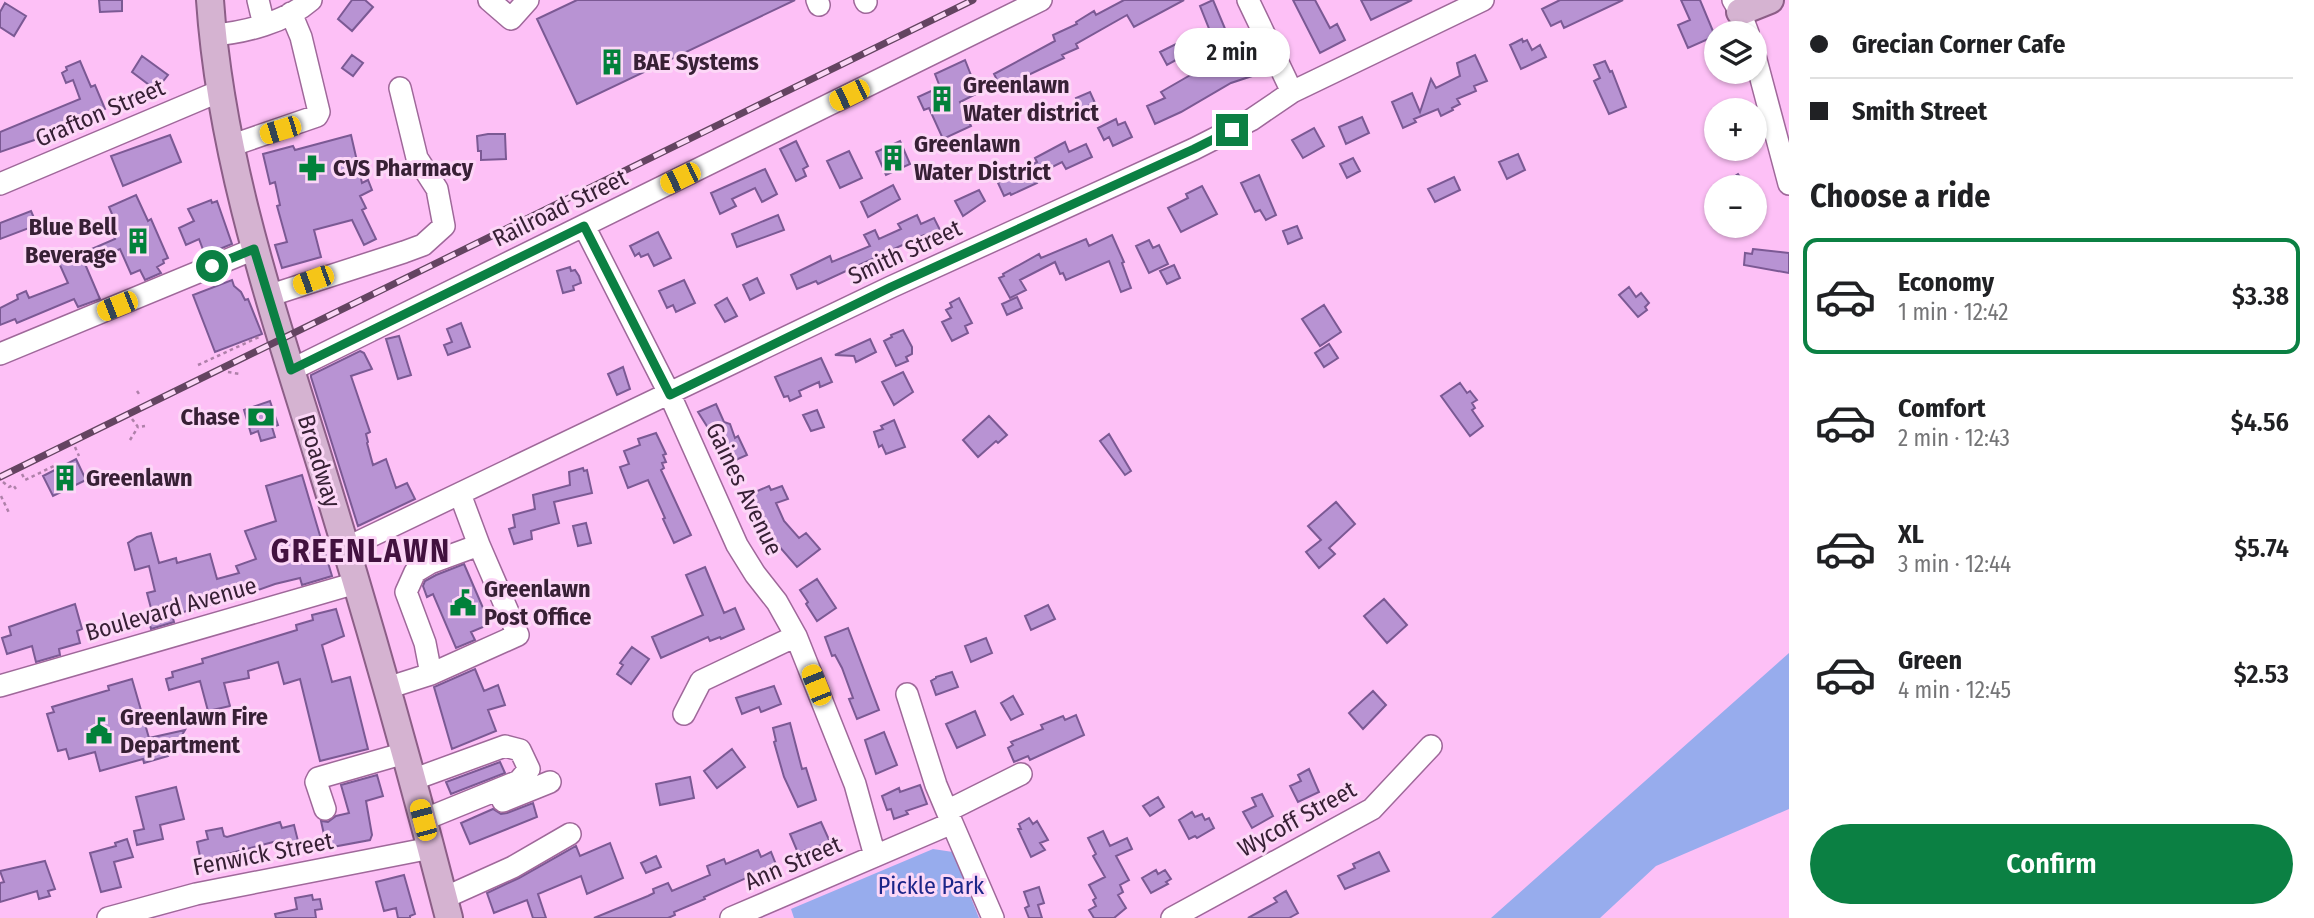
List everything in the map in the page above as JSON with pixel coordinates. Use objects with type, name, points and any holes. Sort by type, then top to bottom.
[{"type":"main road","name":"Broadway","points":[[210,0],[219,91],[254,249],[387,688],[446,908]]},
{"type":"main road","points":[[1740,15],[1770,0]]},
{"type":"street","points":[[258,0],[264,24]]},
{"type":"street","points":[[212,35],[264,24],[291,13],[311,0]]},
{"type":"street","points":[[489,0],[511,19],[528,0]]},
{"type":"street","name":"Railroad Street","points":[[291,370],[1041,0]]},
{"type":"street","points":[[1248,0],[1292,92]]},
{"type":"street","name":"Smith Street","points":[[346,548],[891,287],[1194,149],[1251,120],[1292,92],[1483,0]]},
{"type":"street","points":[[230,146],[317,116],[319,112],[300,37],[291,13]]},
{"type":"street","points":[[1762,84],[1789,184]]},
{"type":"street","points":[[268,296],[404,252],[422,244],[444,226],[436,189],[416,158],[400,88]]},
{"type":"street","name":"Grafton Street","points":[[0,184],[219,91]]},
{"type":"street","name":"Gaines Avenue","points":[[584,226],[670,395],[737,545],[777,602],[796,636],[855,784],[875,856]]},
{"type":"street","points":[[0,354],[254,249]]},
{"type":"street","points":[[387,688],[431,674],[518,635],[478,545],[460,494]]},
{"type":"street","points":[[431,674],[425,643],[406,592],[415,572],[430,563],[478,545]]},
{"type":"street","name":"Boulevard Avenue","points":[[0,686],[356,583]]},
{"type":"street","points":[[684,714],[701,681],[796,636]]},
{"type":"street","points":[[907,694],[949,817],[993,918]]},
{"type":"street","points":[[412,780],[505,746],[520,750],[529,769],[519,781],[427,834]]},
{"type":"street","name":"Wycoff Street","points":[[1172,918],[1372,809],[1431,746]]},
{"type":"street","points":[[325,809],[316,782],[318,778],[405,753]]},
{"type":"street","name":"Ann Street","points":[[745,915],[875,856],[949,817],[1021,774]]},
{"type":"street","points":[[427,834],[550,782]]},
{"type":"street","name":"Fenwick Street","points":[[108,918],[427,834]]},
{"type":"street","points":[[446,908],[570,834]]},
{"type":"path","points":[[198,365],[259,336]]},
{"type":"path","points":[[228,372],[240,374]]},
{"type":"path","points":[[132,419],[138,427]]},
{"type":"path","points":[[138,427],[145,426]]},
{"type":"path","points":[[130,440],[138,427]]},
{"type":"path","points":[[75,447],[79,456]]},
{"type":"path","points":[[22,474],[25,480],[59,466]]},
{"type":"path","points":[[4,482],[16,489]]},
{"type":"path","points":[[1,496],[10,515]]},
{"type":"green space","points":[[1789,653],[1789,809],[1656,866],[1600,918],[1491,918]]},
{"type":"green space","name":"Pickle Park","points":[[933,849],[953,852],[979,918],[794,918],[791,909]]},
{"type":"building","points":[[99,0],[122,0],[122,11],[100,12]]},
{"type":"building","points":[[352,0],[365,0],[373,7],[352,31],[338,19]]},
{"type":"building","name":"BAE Systems","points":[[577,0],[795,0],[577,104],[537,19]]},
{"type":"building","points":[[1124,0],[1184,0],[1134,27],[1127,15],[1076,44],[1078,48],[1062,55],[1064,58],[1001,88],[994,74],[1055,41],[1053,35],[1077,24],[1076,22],[1094,11],[1096,15]]},
{"type":"building","points":[[1213,0],[1226,31],[1226,35],[1214,41],[1200,6]]},
{"type":"building","points":[[1293,0],[1315,0],[1330,28],[1337,24],[1345,40],[1320,53]]},
{"type":"building","points":[[1361,0],[1412,0],[1371,20]]},
{"type":"building","points":[[1560,0],[1623,0],[1564,28],[1561,21],[1551,26],[1542,9]]},
{"type":"building","points":[[1681,0],[1700,0],[1709,21],[1704,21],[1704,41],[1688,48],[1678,25],[1690,20]]},
{"type":"building","points":[[5,3],[26,16],[14,36],[0,27],[0,12]]},
{"type":"building","points":[[1522,39],[1523,42],[1527,40],[1532,50],[1540,45],[1546,57],[1521,69],[1510,45]]},
{"type":"building","points":[[1180,42],[1187,54],[1167,65],[1160,52]]},
{"type":"building","points":[[1232,51],[1238,59],[1245,56],[1252,76],[1231,83],[1155,124],[1147,106],[1165,98],[1161,92]]},
{"type":"building","points":[[352,55],[363,63],[353,76],[342,68]]},
{"type":"building","points":[[1475,55],[1487,81],[1474,86],[1476,91],[1457,99],[1460,104],[1452,108],[1453,110],[1441,116],[1438,109],[1414,119],[1416,122],[1403,128],[1392,102],[1412,93],[1420,112],[1431,79],[1436,88],[1460,76],[1457,63]]},
{"type":"building","points":[[142,56],[168,75],[156,90],[132,72]]},
{"type":"building","name":"Greenlawn Water district","points":[[965,60],[978,93],[960,102],[971,126],[943,139],[929,108],[924,110],[918,97],[940,87],[935,74]]},
{"type":"building","points":[[80,61],[91,87],[95,85],[105,109],[75,120],[43,137],[0,152],[0,132],[80,99],[73,80],[66,83],[62,73],[67,70],[66,67]]},
{"type":"building","points":[[1605,61],[1610,72],[1612,71],[1626,107],[1609,114],[1594,81],[1600,78],[1594,65]]},
{"type":"building","points":[[1090,92],[1095,103],[1081,109],[1076,98]]},
{"type":"building","points":[[1362,117],[1369,133],[1346,144],[1339,127]]},
{"type":"building","points":[[1116,119],[1118,125],[1125,122],[1132,137],[1113,146],[1109,137],[1104,140],[1098,128]]},
{"type":"building","points":[[1314,128],[1324,146],[1303,158],[1292,140]]},
{"type":"building","points":[[505,134],[506,159],[481,160],[477,136]]},
{"type":"building","points":[[170,135],[181,162],[123,186],[111,156]]},
{"type":"building","points":[[351,135],[362,183],[368,180],[372,190],[360,196],[366,208],[362,210],[376,239],[364,245],[352,220],[314,230],[321,257],[282,268],[275,245],[287,242],[277,206],[280,205],[275,182],[270,184],[263,154],[293,146],[295,150]]},
{"type":"building","points":[[796,141],[808,166],[803,169],[806,176],[796,181],[780,149]]},
{"type":"building","name":"Greenlawn Water District","points":[[900,141],[910,164],[886,175],[876,152]]},
{"type":"building","points":[[1065,142],[1069,152],[1086,144],[1092,157],[1066,169],[1062,162],[1034,176],[1037,183],[1004,196],[998,183],[1037,162],[1035,158]]},
{"type":"building","points":[[849,151],[862,178],[840,188],[827,161]]},
{"type":"building","points":[[1518,154],[1525,170],[1507,179],[1499,162]]},
{"type":"building","points":[[1353,158],[1360,171],[1347,178],[1340,164]]},
{"type":"building","points":[[765,169],[777,194],[762,202],[755,188],[732,199],[736,206],[720,214],[711,193]]},
{"type":"building","points":[[1259,175],[1276,215],[1266,220],[1260,210],[1255,212],[1241,183]]},
{"type":"building","points":[[1454,177],[1460,190],[1435,202],[1428,189]]},
{"type":"building","points":[[893,185],[900,199],[868,217],[861,202]]},
{"type":"building","points":[[1202,186],[1217,214],[1181,232],[1168,208],[1188,198],[1186,194]]},
{"type":"building","points":[[979,190],[985,201],[963,216],[955,201]]},
{"type":"building","points":[[136,195],[148,221],[151,219],[168,258],[157,267],[161,273],[145,280],[140,270],[131,274],[120,249],[85,264],[100,299],[78,307],[74,299],[17,323],[15,319],[0,325],[0,308],[18,299],[17,295],[26,291],[29,298],[68,283],[59,263],[115,239],[109,224],[115,221],[109,207]]},
{"type":"building","points":[[211,200],[212,203],[217,201],[232,244],[205,255],[199,239],[186,245],[179,228],[194,221],[188,209]]},
{"type":"building","points":[[31,211],[37,225],[0,239],[0,223]]},
{"type":"building","points":[[778,215],[784,230],[737,247],[732,234]]},
{"type":"building","points":[[917,215],[921,224],[934,218],[940,230],[818,284],[816,281],[797,289],[791,275],[830,256],[832,262],[870,246],[864,235],[875,230],[879,239],[901,229],[898,224]]},
{"type":"building","points":[[1297,226],[1302,238],[1288,244],[1283,231]]},
{"type":"building","points":[[658,232],[671,258],[654,266],[648,254],[641,257],[639,253],[635,256],[630,246]]},
{"type":"building","points":[[1112,235],[1124,262],[1122,263],[1131,288],[1121,292],[1109,261],[1066,280],[1055,262],[1020,280],[1026,290],[1010,298],[999,278],[1039,254],[1041,258],[1086,239],[1089,246]]},
{"type":"building","points":[[1149,240],[1153,248],[1159,245],[1168,264],[1149,273],[1136,246]]},
{"type":"building","points":[[1753,249],[1789,253],[1789,273],[1744,265],[1745,253],[1752,254]]},
{"type":"building","points":[[1174,265],[1180,278],[1167,284],[1160,271]]},
{"type":"building","points":[[570,267],[571,271],[575,270],[581,283],[573,286],[574,290],[563,293],[557,271]]},
{"type":"building","points":[[757,278],[764,293],[750,300],[743,285]]},
{"type":"building","points":[[232,280],[245,300],[248,299],[262,334],[215,352],[193,295]]},
{"type":"building","points":[[684,280],[695,303],[676,312],[673,305],[667,308],[659,291]]},
{"type":"building","points":[[1629,287],[1636,297],[1641,293],[1649,303],[1645,307],[1647,310],[1638,317],[1619,295]]},
{"type":"building","points":[[1017,297],[1022,308],[1007,315],[1002,304]]},
{"type":"building","points":[[727,298],[737,316],[725,322],[715,305]]},
{"type":"building","points":[[959,298],[972,323],[965,326],[968,333],[952,341],[942,322],[951,318],[946,310],[952,307],[950,303]]},
{"type":"building","points":[[1324,305],[1341,332],[1320,346],[1302,319]]},
{"type":"building","points":[[461,323],[470,347],[448,355],[444,345],[452,342],[447,329]]},
{"type":"building","points":[[903,330],[912,347],[912,354],[906,357],[908,361],[896,366],[884,341]]},
{"type":"building","points":[[399,336],[411,375],[398,379],[386,339]]},
{"type":"building","points":[[870,339],[876,352],[856,362],[854,356],[835,355]]},
{"type":"building","points":[[1329,344],[1338,358],[1324,367],[1315,353]]},
{"type":"building","points":[[360,351],[364,353],[372,369],[351,376],[370,432],[366,434],[373,465],[386,459],[396,488],[407,483],[415,499],[358,526],[311,375]]},
{"type":"building","points":[[821,358],[832,382],[820,387],[819,382],[799,391],[801,396],[790,401],[788,396],[784,397],[775,377]]},
{"type":"building","points":[[623,367],[630,389],[617,395],[608,374]]},
{"type":"building","points":[[903,372],[913,392],[894,405],[882,382]]},
{"type":"building","points":[[1460,383],[1467,393],[1470,391],[1477,400],[1472,403],[1475,408],[1472,410],[1483,426],[1470,436],[1441,396]]},
{"type":"building","name":"Chase","points":[[270,401],[278,425],[272,427],[275,437],[261,441],[258,431],[251,434],[244,410]]},
{"type":"building","points":[[716,404],[724,422],[730,424],[735,438],[738,436],[747,455],[729,463],[718,438],[715,439],[698,412]]},
{"type":"building","points":[[817,410],[824,427],[811,431],[803,415]]},
{"type":"building","points":[[989,416],[1007,435],[978,457],[963,440]]},
{"type":"building","points":[[894,420],[905,447],[886,454],[882,445],[879,447],[874,432]]},
{"type":"building","points":[[656,433],[666,454],[663,455],[666,462],[662,463],[664,468],[661,470],[691,535],[674,543],[648,480],[628,488],[620,467],[629,464],[624,451],[640,445],[638,439]]},
{"type":"building","points":[[1109,434],[1131,471],[1125,475],[1100,441]]},
{"type":"building","name":"Greenlawn","points":[[76,459],[86,480],[53,496],[43,476]]},
{"type":"building","points":[[583,468],[584,471],[587,470],[592,493],[554,502],[559,523],[531,531],[532,539],[514,544],[509,529],[515,527],[513,515],[535,509],[533,495],[570,485],[569,472]]},
{"type":"building","points":[[302,475],[332,576],[302,585],[300,578],[275,584],[236,598],[172,615],[174,622],[151,629],[147,613],[152,612],[147,593],[155,591],[149,566],[135,570],[128,543],[151,533],[159,563],[176,558],[177,563],[210,554],[217,579],[239,573],[236,566],[256,559],[245,531],[276,521],[266,486]]},
{"type":"building","points":[[769,486],[771,490],[782,486],[788,499],[776,503],[784,521],[799,538],[806,533],[820,549],[797,567],[765,530],[763,531],[748,495]]},
{"type":"building","points":[[1336,502],[1355,524],[1329,548],[1335,554],[1319,568],[1306,552],[1321,540],[1308,526]]},
{"type":"building","points":[[586,523],[591,543],[578,546],[573,526]]},
{"type":"building","points":[[464,564],[490,624],[471,632],[475,640],[456,648],[433,594],[427,597],[423,586],[425,581],[436,575]]},
{"type":"building","points":[[705,567],[724,613],[735,608],[744,629],[721,639],[720,637],[710,641],[708,637],[661,658],[652,637],[703,615],[686,575]]},
{"type":"building","points":[[817,579],[836,608],[817,621],[800,590]]},
{"type":"building","points":[[1384,599],[1407,625],[1387,643],[1364,616]]},
{"type":"building","points":[[75,604],[82,629],[77,631],[80,643],[59,649],[60,655],[36,662],[32,646],[7,654],[2,638],[11,635],[9,627]]},
{"type":"building","points":[[1048,605],[1055,619],[1031,630],[1025,616]]},
{"type":"building","points":[[336,609],[344,636],[322,645],[332,682],[350,677],[368,749],[320,761],[300,679],[284,684],[278,662],[248,671],[249,678],[224,683],[230,706],[208,711],[200,681],[169,690],[166,679],[173,677],[172,672],[203,663],[202,659],[297,630],[296,625],[313,620],[312,615]]},
{"type":"building","points":[[848,628],[879,710],[857,719],[842,668],[835,655],[832,656],[825,637]]},
{"type":"building","points":[[986,638],[992,653],[971,662],[965,646]]},
{"type":"building","points":[[632,647],[649,659],[631,684],[617,674],[623,665],[620,663]]},
{"type":"building","points":[[475,669],[484,691],[498,685],[505,705],[488,710],[496,731],[452,749],[434,687]]},
{"type":"building","points":[[952,672],[958,687],[936,695],[931,681]]},
{"type":"building","name":"Greenlawn Fire Department","points":[[132,679],[149,738],[185,730],[175,747],[166,748],[168,756],[144,763],[143,759],[100,771],[95,752],[69,759],[66,749],[58,751],[47,714],[54,712],[52,707],[109,690],[108,686]]},
{"type":"building","points":[[774,686],[781,704],[761,712],[759,707],[742,714],[736,698]]},
{"type":"building","points":[[1373,691],[1386,705],[1363,729],[1349,713]]},
{"type":"building","points":[[1013,696],[1023,714],[1011,720],[1001,703]]},
{"type":"building","points":[[975,711],[985,735],[957,748],[946,724]]},
{"type":"building","points":[[1076,715],[1084,735],[1030,760],[1028,756],[1014,762],[1008,748],[1013,745],[1011,742],[1043,729],[1041,725],[1063,716],[1065,720]]},
{"type":"building","points":[[790,723],[802,769],[806,768],[816,800],[798,807],[784,777],[774,742],[773,728]]},
{"type":"building","points":[[884,732],[897,765],[876,774],[865,740]]},
{"type":"building","points":[[732,749],[745,767],[717,788],[704,771]]},
{"type":"building","points":[[500,762],[505,773],[451,794],[446,782]]},
{"type":"building","points":[[1309,769],[1319,792],[1298,802],[1290,786],[1301,781],[1298,775]]},
{"type":"building","points":[[377,775],[383,796],[366,801],[372,835],[370,840],[327,848],[321,821],[328,822],[336,816],[349,813],[341,785]]},
{"type":"building","points":[[690,777],[694,798],[660,805],[656,784]]},
{"type":"building","points":[[920,785],[927,804],[906,811],[908,814],[894,819],[882,796],[899,788],[900,792]]},
{"type":"building","points":[[176,787],[184,819],[160,825],[163,839],[137,845],[134,831],[144,829],[136,797]]},
{"type":"building","points":[[1262,794],[1273,816],[1252,828],[1243,812],[1256,806],[1252,798]]},
{"type":"building","points":[[1158,797],[1164,807],[1150,816],[1143,806]]},
{"type":"building","points":[[533,803],[537,817],[470,844],[461,823],[493,809],[501,814]]},
{"type":"building","points":[[1192,812],[1195,817],[1202,814],[1205,820],[1209,818],[1214,828],[1197,838],[1195,836],[1189,839],[1179,820]]},
{"type":"building","points":[[1029,818],[1033,824],[1037,821],[1048,840],[1040,843],[1045,850],[1031,857],[1018,829],[1021,829],[1019,824]]},
{"type":"building","points":[[280,822],[282,828],[294,825],[298,841],[283,846],[281,840],[201,861],[197,842],[208,839],[206,831],[222,828],[224,836],[227,837]]},
{"type":"building","points":[[821,822],[830,842],[798,853],[790,834]]},
{"type":"building","points":[[1103,831],[1110,846],[1127,838],[1132,849],[1116,856],[1129,880],[1120,885],[1123,892],[1118,895],[1126,908],[1114,918],[1094,918],[1089,910],[1096,906],[1093,900],[1096,898],[1089,885],[1105,877],[1093,856],[1096,854],[1088,838]]},
{"type":"building","points":[[127,839],[133,857],[114,862],[121,887],[101,892],[90,853],[116,846],[115,843]]},
{"type":"building","points":[[610,843],[623,878],[587,894],[581,876],[538,894],[546,918],[533,918],[527,900],[494,913],[487,893],[576,846],[580,856]]},
{"type":"building","points":[[758,850],[761,857],[771,852],[777,867],[766,872],[764,870],[704,897],[705,899],[674,912],[675,915],[668,918],[594,918],[648,896],[654,893],[653,889],[668,883],[672,891],[710,875],[707,866],[724,859],[726,864]]},
{"type":"building","points":[[1379,852],[1389,871],[1345,889],[1338,876],[1355,868],[1353,864]]},
{"type":"building","points":[[656,856],[661,867],[646,873],[641,863]]},
{"type":"building","points":[[45,861],[55,889],[48,891],[50,896],[39,899],[37,891],[0,902],[0,883],[4,882],[0,871]]},
{"type":"building","points":[[1156,870],[1158,874],[1165,870],[1171,879],[1166,882],[1168,884],[1151,893],[1142,878]]},
{"type":"building","points":[[404,875],[415,914],[410,918],[398,918],[396,908],[384,911],[376,882]]},
{"type":"building","points":[[1039,887],[1044,903],[1038,905],[1042,918],[1029,918],[1025,908],[1029,906],[1024,892]]},
{"type":"building","points":[[1286,891],[1298,913],[1289,918],[1248,918],[1277,902],[1274,898]]},
{"type":"building","points":[[312,895],[313,900],[320,899],[322,909],[315,910],[316,918],[276,918],[275,914],[297,909],[295,898]]},
{"type":"railway","points":[[0,477],[973,0]]},
{"type":"place","name":"BAE Systems","points":[[612,62]]},
{"type":"place","name":"Greenlawn Water district","points":[[942,99]]},
{"type":"place","name":"Greenlawn Water District","points":[[893,158]]},
{"type":"place","name":"CVS Pharmacy","points":[[312,168]]},
{"type":"place","name":"Blue Bell Beverage","points":[[138,241]]},
{"type":"place","name":"Chase","points":[[261,417]]},
{"type":"place","name":"Greenlawn","points":[[65,478]]},
{"type":"place","name":"Greenlawn Post Office","points":[[463,603]]},
{"type":"place","name":"Greenlawn Fire Department","points":[[99,731]]},
{"type":"district","name":"GREENLAWN","points":[[361,551]]},
{"type":"route","points":[[212,266],[254,249],[291,370],[584,226],[670,395],[891,287],[1232,130]]}]
